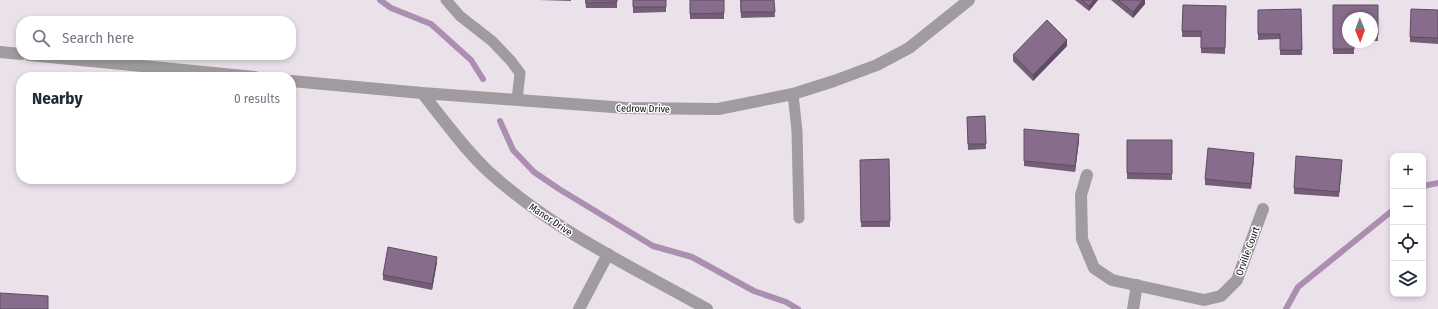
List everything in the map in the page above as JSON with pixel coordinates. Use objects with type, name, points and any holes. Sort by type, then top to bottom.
[{"type":"street","name":"Cedrow Drive","points":[[296,80],[422,93],[626,108],[718,109],[793,94],[834,82],[877,65],[909,48],[969,0]]},
{"type":"street","points":[[0,52],[16,54]]},
{"type":"street","points":[[80,60],[204,72]]},
{"type":"street","name":"Manor Drive","points":[[422,93],[469,152],[489,172],[548,218],[608,254],[707,309]]},
{"type":"street","name":"Orville Court","points":[[1087,175],[1081,195],[1082,239],[1094,268],[1112,280],[1204,300],[1221,296],[1237,280],[1263,209]]},
{"type":"street","points":[[579,309],[608,254]]},
{"type":"street","points":[[1133,309],[1137,285]]},
{"type":"lane","points":[[446,0],[460,16],[492,41],[520,73],[517,100]]},
{"type":"lane","points":[[793,94],[797,131],[799,218]]},
{"type":"building","points":[[586,0],[617,0],[617,2],[586,3]]},
{"type":"building","points":[[633,0],[666,0],[666,7],[633,7]]},
{"type":"building","points":[[690,0],[724,0],[724,13],[690,14]]},
{"type":"building","points":[[741,0],[774,0],[775,12],[741,12]]},
{"type":"building","points":[[1082,0],[1094,0],[1089,6]]},
{"type":"building","points":[[1118,0],[1143,0],[1133,12]]},
{"type":"building","points":[[1183,5],[1226,6],[1225,48],[1201,48],[1201,31],[1182,31]]},
{"type":"building","points":[[1333,5],[1378,5],[1378,12],[1342,12],[1342,48],[1354,49],[1333,49]]},
{"type":"building","points":[[1301,9],[1302,50],[1280,50],[1280,34],[1258,34],[1258,10]]},
{"type":"building","points":[[1411,9],[1438,10],[1438,38],[1410,37]]},
{"type":"building","points":[[1047,20],[1067,40],[1033,75],[1013,55]]},
{"type":"building","points":[[985,116],[986,144],[968,144],[967,117]]},
{"type":"building","points":[[1024,129],[1079,134],[1075,166],[1024,161]]},
{"type":"building","points":[[1127,140],[1172,140],[1172,174],[1127,173]]},
{"type":"building","points":[[1208,148],[1254,153],[1251,184],[1205,179]]},
{"type":"building","points":[[1296,156],[1342,160],[1339,192],[1294,188]]},
{"type":"building","points":[[889,159],[890,221],[861,222],[860,160]]},
{"type":"building","points":[[388,247],[437,257],[432,284],[383,275]]},
{"type":"building","points":[[0,293],[48,296],[48,309],[0,309]]},
{"type":"waterway","points":[[380,0],[391,8],[431,24],[471,60],[483,79]]},
{"type":"waterway","points":[[500,121],[513,150],[534,172],[559,189],[653,246],[692,257],[754,291],[786,302],[798,309]]},
{"type":"waterway","points":[[1426,185],[1438,183]]},
{"type":"waterway","points":[[1286,309],[1298,287],[1390,212]]}]
